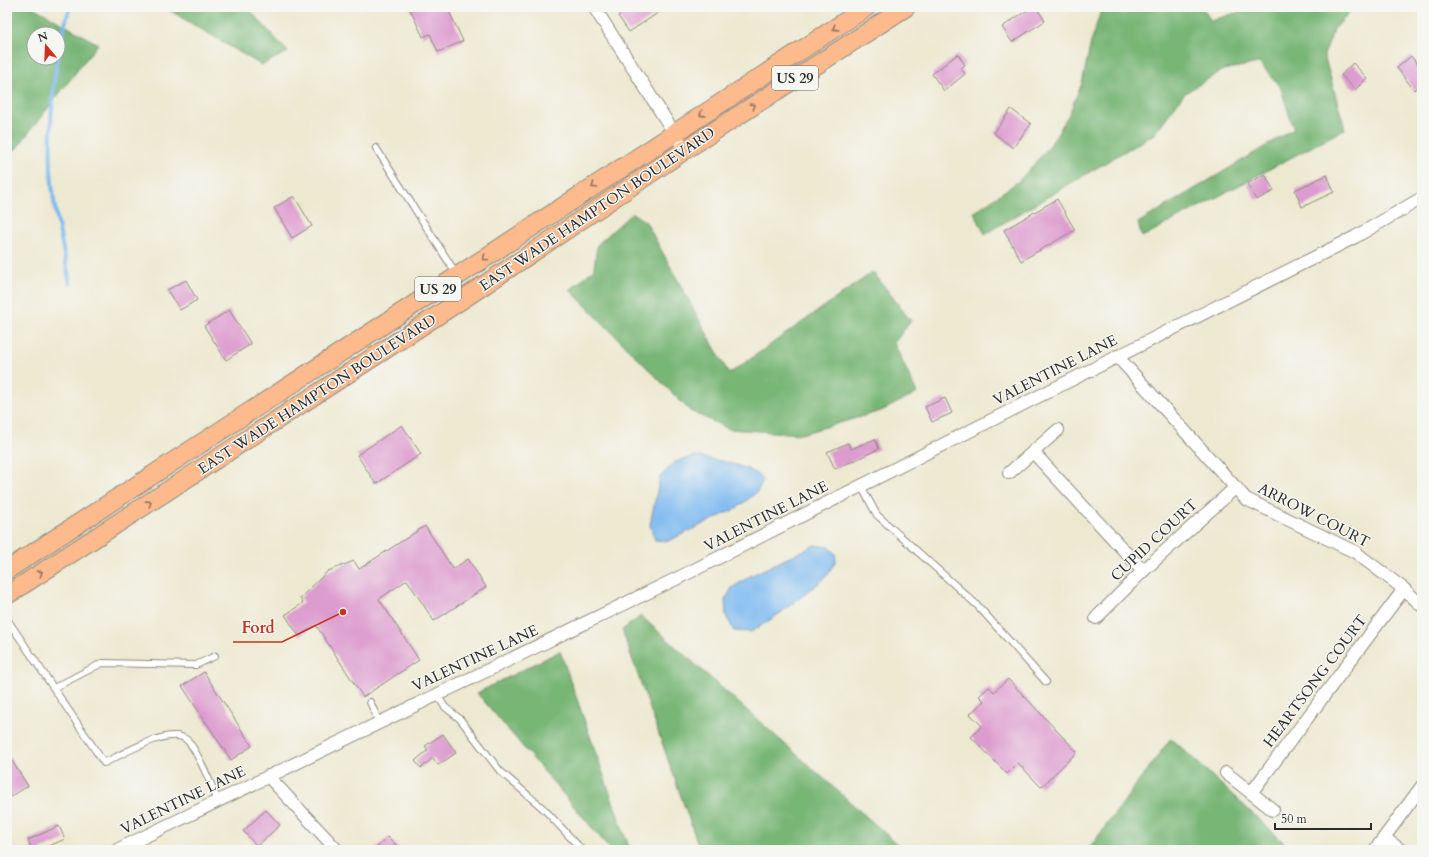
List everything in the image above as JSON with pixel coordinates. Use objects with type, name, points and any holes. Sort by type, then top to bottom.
[{"type":"main road","name":"EAST WADE HAMPTON BOULEVARD","points":[[7,570],[867,7]]},
{"type":"main road","name":"EAST WADE HAMPTON BOULEVARD","points":[[7,595],[470,295],[684,150],[906,7]]},
{"type":"main road","points":[[806,47],[816,65]]},
{"type":"main road","points":[[724,100],[735,117]]},
{"type":"street","points":[[594,7],[684,150]]},
{"type":"street","name":"VALENTINE LANE","points":[[117,850],[436,694],[572,630],[861,486],[1355,237],[1422,198]]},
{"type":"street","name":"ARROW COURT","points":[[1117,356],[1246,499],[1354,552],[1404,589],[1422,606]]},
{"type":"street","points":[[1009,474],[1058,430]]},
{"type":"street","points":[[1033,452],[1143,572]]},
{"type":"street","name":"CUPID COURT","points":[[1096,618],[1143,572],[1236,487]]},
{"type":"street","name":"HEARTSONG COURT","points":[[1251,793],[1404,589]]},
{"type":"street","points":[[1226,773],[1273,810]]},
{"type":"street","points":[[268,776],[337,850]]},
{"type":"street","points":[[1375,850],[1422,786]]},
{"type":"street","points":[[1384,838],[1401,850]]},
{"type":"lane","points":[[376,148],[458,276]]},
{"type":"lane","points":[[861,486],[877,515],[978,606],[1046,682]]},
{"type":"lane","points":[[7,619],[104,763],[157,738],[175,734],[187,740],[203,768],[218,801]]},
{"type":"lane","points":[[54,688],[102,663],[196,665],[215,656]]},
{"type":"lane","points":[[436,694],[445,707],[460,719],[500,771],[545,810],[582,850]]},
{"type":"lane","points":[[370,702],[379,722]]},
{"type":"green space","points":[[7,7],[33,7],[98,44],[16,149],[7,153]]},
{"type":"green space","points":[[164,7],[247,7],[288,52],[261,65]]},
{"type":"green space","points":[[1102,7],[1202,7],[1211,21],[1253,7],[1356,7],[1334,29],[1324,55],[1345,129],[1142,237],[1138,223],[1294,129],[1280,86],[1259,63],[1223,70],[1185,93],[1154,134],[985,234],[974,212],[1019,181],[1049,147],[1068,116],[1082,83],[1091,42]]},
{"type":"green space","points":[[632,213],[646,222],[729,374],[873,272],[911,321],[894,343],[917,393],[881,411],[801,434],[729,429],[690,411],[570,290],[594,269],[597,245]]},
{"type":"green space","points":[[641,616],[904,850],[700,850],[622,630]]},
{"type":"green space","points":[[560,651],[630,850],[611,850],[477,693]]},
{"type":"green space","points":[[1171,738],[1292,850],[1088,850]]},
{"type":"water","points":[[695,456],[741,466],[750,470],[763,480],[757,492],[737,508],[668,541],[655,540],[650,525],[660,477],[675,462]]},
{"type":"water","points":[[815,545],[829,547],[835,553],[836,561],[825,578],[779,614],[751,632],[734,631],[726,616],[725,600],[732,588],[750,576]]},
{"type":"building","points":[[409,7],[447,7],[463,41],[438,52],[430,34],[423,37]]},
{"type":"building","points":[[631,7],[667,7],[629,32],[618,16]]},
{"type":"building","points":[[1032,7],[1036,7],[1045,21],[1012,42],[1002,27]]},
{"type":"building","points":[[958,54],[965,65],[961,68],[965,74],[944,91],[932,74]]},
{"type":"building","points":[[1411,56],[1422,70],[1422,83],[1414,90],[1397,68]]},
{"type":"building","points":[[1353,63],[1367,78],[1355,90],[1341,75]]},
{"type":"building","points":[[1011,109],[1031,124],[1013,148],[994,133]]},
{"type":"building","points":[[1265,174],[1274,191],[1256,200],[1247,184]]},
{"type":"building","points":[[1327,175],[1334,192],[1302,207],[1295,190]]},
{"type":"building","points":[[294,196],[312,226],[292,238],[274,208]]},
{"type":"building","points":[[1057,199],[1075,230],[1021,261],[1004,230]]},
{"type":"building","points":[[186,280],[197,300],[180,310],[167,290]]},
{"type":"building","points":[[229,310],[251,344],[226,360],[204,326]]},
{"type":"building","points":[[945,398],[952,413],[932,422],[925,407]]},
{"type":"building","points":[[402,425],[421,454],[376,484],[357,455]]},
{"type":"building","points":[[875,439],[879,449],[835,469],[827,452],[848,443],[851,449]]},
{"type":"building","points":[[425,526],[453,569],[468,559],[486,587],[434,621],[407,580],[379,599],[419,660],[363,697],[316,625],[299,636],[285,615],[303,603],[300,598],[328,571],[354,561],[359,569]]},
{"type":"building","points":[[204,672],[252,746],[231,760],[182,686]]},
{"type":"building","points":[[1008,679],[1077,752],[1041,787],[1018,763],[1007,774],[971,737],[982,726],[970,714],[984,701],[979,696],[989,687],[994,692]]},
{"type":"building","points":[[443,734],[456,753],[438,765],[433,758],[421,768],[415,761],[428,750],[425,746]]},
{"type":"building","points":[[7,753],[28,786],[7,799]]},
{"type":"building","points":[[266,810],[280,825],[257,846],[243,831]]},
{"type":"building","points":[[59,826],[65,839],[40,850],[32,850],[28,840]]},
{"type":"building","points":[[388,837],[401,850],[374,850]]},
{"type":"waterway","points":[[70,7],[56,65],[51,127],[53,196],[70,284]]},
{"type":"place","name":"Ford","points":[[343,612]]}]
